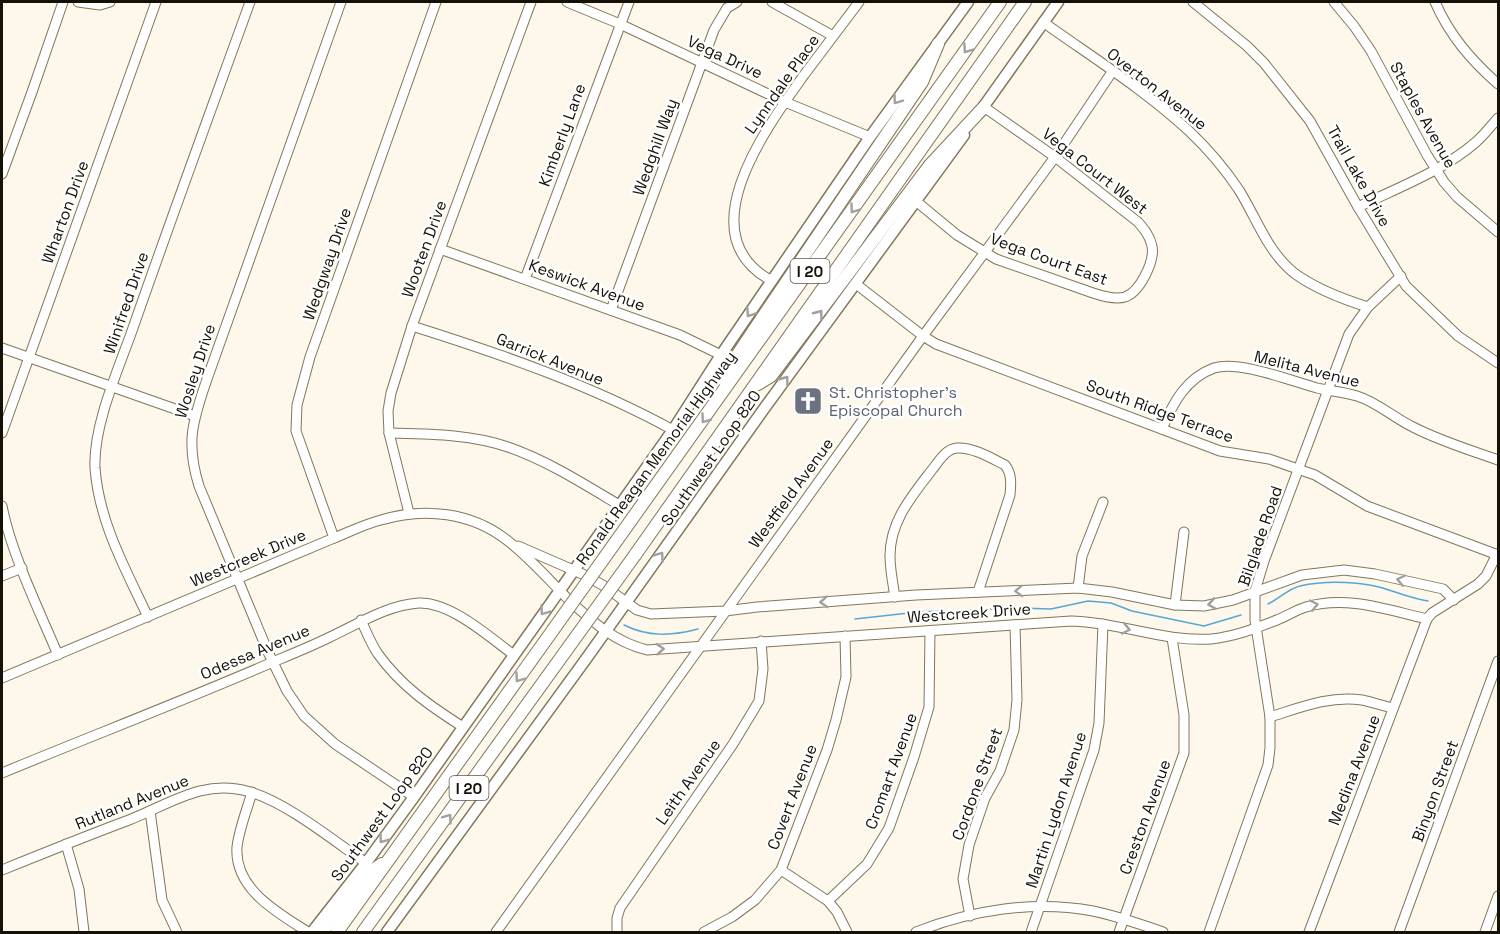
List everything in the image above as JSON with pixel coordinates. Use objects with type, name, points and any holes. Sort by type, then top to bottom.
[{"type":"highway","name":"Ronald Reagan Memorial Highway","points":[[337,933],[724,393],[1000,2]]},
{"type":"highway","name":"I 20","points":[[363,933],[573,641],[1025,2]]},
{"type":"highway","points":[[724,393],[732,363],[922,82],[938,44]]},
{"type":"highway","points":[[752,388],[771,376],[930,165],[984,106]]},
{"type":"highway","points":[[322,933],[369,873],[390,859]]},
{"type":"main road","name":"Southwest Loop 820","points":[[310,933],[366,863],[414,797],[673,430],[870,137],[968,2]]},
{"type":"main road","name":"Southwest Loop 820","points":[[387,933],[605,633],[766,406],[917,202],[1058,2]]},
{"type":"street","points":[[2,174],[63,2]]},
{"type":"street","points":[[78,2],[100,5],[110,2]]},
{"type":"street","name":"Wharton Drive","points":[[2,433],[156,2]]},
{"type":"street","name":"Winifred Drive","points":[[148,617],[107,530],[99,500],[95,454],[99,430],[113,387],[250,2]]},
{"type":"street","name":"Wosley Drive","points":[[341,2],[195,416],[191,445],[194,470],[199,486],[287,691],[313,725],[335,744],[414,797]]},
{"type":"street","name":"Wedgway Drive","points":[[334,538],[297,440],[295,420],[297,405],[310,357],[436,2]]},
{"type":"street","name":"Wooten Drive","points":[[409,513],[389,433],[388,411],[391,393],[412,326],[531,2]]},
{"type":"street","name":"Vega Drive","points":[[567,2],[620,24],[785,102],[870,137]]},
{"type":"street","name":"Kimberly Lane","points":[[525,279],[629,2]]},
{"type":"street","name":"Wedghill Way","points":[[611,310],[720,17],[727,8],[737,2]]},
{"type":"street","points":[[772,2],[833,36]]},
{"type":"street","name":"Lynndale Place","points":[[772,281],[762,275],[739,247],[734,227],[734,210],[740,184],[755,150],[785,102],[859,2]]},
{"type":"street","name":"Trail Lake Drive","points":[[1193,2],[1247,46],[1296,102],[1310,121],[1406,286],[1458,336],[1498,363]]},
{"type":"street","name":"Staples Avenue","points":[[1334,2],[1371,51],[1435,169],[1457,197],[1498,232]]},
{"type":"street","points":[[1435,2],[1447,26],[1474,63],[1498,84]]},
{"type":"street","name":"Overton Avenue","points":[[1043,22],[1164,110],[1189,131],[1209,152],[1239,191],[1266,241],[1293,272],[1319,288],[1368,307]]},
{"type":"street","name":"Westfield Avenue","points":[[496,933],[922,336],[1055,157],[1112,72]]},
{"type":"street","name":"Vega Court West","points":[[984,106],[1055,157],[1138,222],[1145,230],[1152,247],[1152,256],[1143,278]]},
{"type":"street","points":[[1358,207],[1435,169],[1477,141],[1498,118]]},
{"type":"street","name":"Vega Court East","points":[[917,202],[957,235],[996,259],[1106,297],[1125,297],[1143,278]]},
{"type":"street","name":"Keswick Avenue","points":[[440,249],[681,335],[722,354]]},
{"type":"street","name":"Bilglade Road","points":[[1209,933],[1264,780],[1270,748],[1270,717],[1256,627],[1255,591],[1264,561],[1349,334],[1368,307],[1401,276]]},
{"type":"street","name":"South Ridge Terrace","points":[[856,284],[922,336],[936,344],[1220,450],[1269,459],[1299,469],[1327,480],[1357,501],[1498,555]]},
{"type":"street","name":"Garrick Avenue","points":[[412,326],[519,362],[636,411],[673,430]]},
{"type":"street","points":[[2,348],[195,416]]},
{"type":"street","name":"Melita Avenue","points":[[1162,429],[1172,406],[1186,385],[1214,368],[1225,366],[1250,369],[1329,391],[1357,396],[1426,434],[1498,460]]},
{"type":"street","points":[[389,433],[470,438],[508,447],[577,480],[619,505]]},
{"type":"street","points":[[895,597],[890,558],[891,540],[898,519],[916,490],[946,453],[955,448],[966,449],[989,458],[1005,465],[1009,470],[1010,488],[978,592]]},
{"type":"street","points":[[1078,588],[1082,556],[1102,502]]},
{"type":"street","points":[[2,506],[4,519],[22,568],[58,655]]},
{"type":"street","name":"Westcreek Drive","points":[[2,678],[334,538],[380,520],[409,513],[441,514],[473,520],[510,542],[604,586],[637,610],[651,614],[725,611],[895,597],[1078,588],[1195,607],[1233,600],[1302,575],[1344,570],[1375,574],[1443,590],[1454,600]]},
{"type":"street","points":[[1175,605],[1184,532]]},
{"type":"street","name":"Westcreek Drive","points":[[510,542],[605,633],[629,646],[647,650],[1071,621],[1103,624],[1172,638],[1213,638],[1256,627],[1305,607],[1335,602],[1355,603],[1427,619]]},
{"type":"street","points":[[1427,619],[1432,613],[1478,584],[1494,569],[1498,555]]},
{"type":"street","points":[[2,576],[22,568]]},
{"type":"street","name":"Odessa Avenue","points":[[2,773],[273,662],[332,636],[361,620],[404,605],[427,604],[446,609],[469,622],[513,655]]},
{"type":"street","name":"Medina Avenue","points":[[1309,933],[1427,619]]},
{"type":"street","points":[[361,620],[376,652],[403,684],[422,700],[463,727]]},
{"type":"street","name":"Martin Lydon Avenue","points":[[1031,933],[1094,750],[1099,723],[1103,624]]},
{"type":"street","name":"Cordone Street","points":[[970,916],[963,879],[969,845],[985,798],[1000,771],[1014,730],[1017,700],[1015,625]]},
{"type":"street","name":"Cromart Avenue","points":[[828,901],[867,864],[889,828],[927,715],[930,631]]},
{"type":"street","name":"Covert Avenue","points":[[704,933],[755,900],[781,870],[827,750],[836,720],[846,677],[845,636]]},
{"type":"street","name":"Creston Avenue","points":[[1119,933],[1184,753],[1184,715],[1172,638]]},
{"type":"street","name":"Leith Avenue","points":[[617,933],[620,908],[733,744],[759,701],[763,669],[761,641]]},
{"type":"street","name":"Binyon Street","points":[[1399,933],[1498,661]]},
{"type":"street","points":[[1270,717],[1318,702],[1339,699],[1362,700],[1394,708]]},
{"type":"street","name":"Rutland Avenue","points":[[2,870],[150,811],[176,798],[207,789],[234,788],[252,792],[285,808],[366,863]]},
{"type":"street","points":[[252,792],[238,841],[238,864],[246,880],[259,897],[310,933]]},
{"type":"street","points":[[150,811],[162,900],[177,933]]},
{"type":"street","points":[[66,844],[79,889],[84,933]]},
{"type":"street","points":[[781,870],[828,901],[837,912],[847,933]]},
{"type":"street","points":[[1485,933],[1498,896]]},
{"type":"street","points":[[916,933],[970,916],[1012,908],[1040,906],[1092,911],[1124,919],[1163,933]]},
{"type":"waterway","points":[[1268,604],[1296,587],[1334,582],[1370,585],[1428,601]]},
{"type":"waterway","points":[[855,619],[918,612],[1051,609],[1088,601],[1111,603],[1132,611],[1204,626],[1241,615]]},
{"type":"waterway","points":[[624,625],[642,632],[660,634],[698,629]]},
{"type":"place","name":"St. Christopher's Episcopal Church","points":[[808,401]]}]
